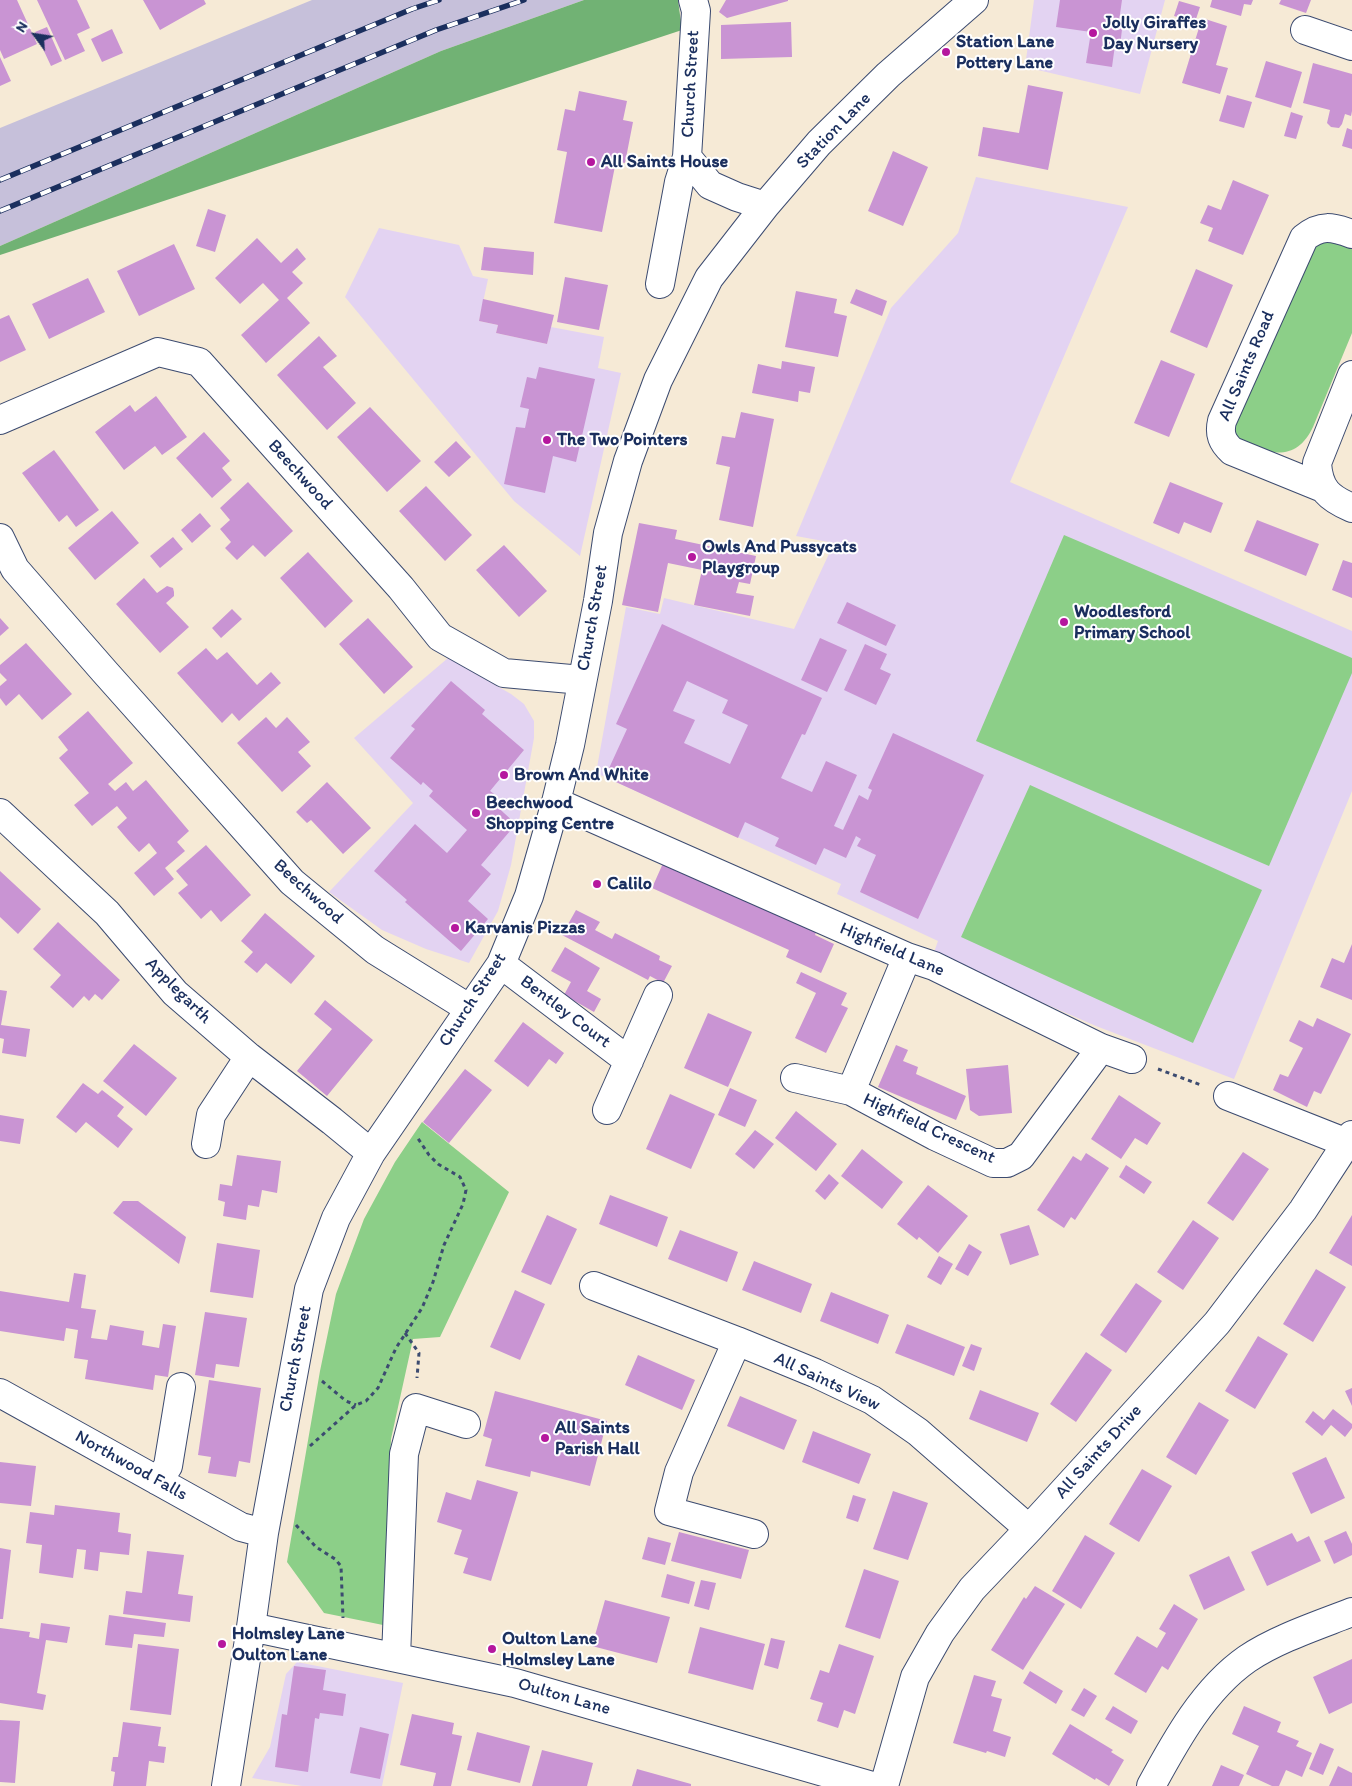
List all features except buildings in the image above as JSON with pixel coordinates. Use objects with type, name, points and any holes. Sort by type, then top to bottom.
[{"type":"street","name":"Station Lane","points":[[709,278],[766,206],[820,143],[888,75],[974,0]]},
{"type":"street","name":"Church Street","points":[[660,284],[679,182],[687,157],[694,6]]},
{"type":"street","points":[[1305,30],[1350,40]]},
{"type":"street","name":"Church Street","points":[[687,157],[710,185],[737,197],[766,206]]},
{"type":"street","name":"All Saints Road","points":[[1352,234],[1328,228],[1319,228],[1304,238],[1222,421],[1220,430],[1221,438],[1232,451],[1323,488],[1332,498],[1352,508]]},
{"type":"street","name":"Church Street","points":[[226,1786],[264,1533],[309,1289],[336,1218],[371,1153],[501,964],[529,896],[570,745],[598,601],[608,533],[628,462],[658,380],[709,278]]},
{"type":"street","name":"Beechwood","points":[[0,420],[158,352],[199,362],[401,588],[440,637],[504,673],[582,680]]},
{"type":"street","points":[[1323,488],[1318,476],[1318,463],[1352,375]]},
{"type":"street","name":"Beechwood","points":[[0,538],[15,569],[104,672],[292,882],[374,950],[470,1009]]},
{"type":"street","name":"Highfield Lane","points":[[556,802],[907,957],[934,966],[1101,1048],[1132,1059]]},
{"type":"street","name":"Applegarth","points":[[0,813],[107,913],[175,993],[249,1057],[371,1153]]},
{"type":"street","name":"Highfield Crescent","points":[[851,1091],[907,957]]},
{"type":"street","name":"Bentley Court","points":[[501,964],[629,1061]]},
{"type":"street","name":"Bentley Court","points":[[606,1110],[658,995]]},
{"type":"street","name":"Highfield Crescent","points":[[795,1078],[851,1091],[936,1136],[993,1163],[1007,1163],[1021,1156],[1101,1048]]},
{"type":"street","points":[[206,1144],[211,1115],[249,1057]]},
{"type":"street","points":[[1228,1096],[1351,1141]]},
{"type":"street","name":"All Saints Drive","points":[[884,1786],[915,1677],[940,1633],[972,1589],[1217,1323],[1303,1210],[1351,1141]]},
{"type":"street","name":"All Saints View","points":[[594,1286],[737,1341],[815,1373],[872,1400],[918,1432],[1029,1529]]},
{"type":"street","points":[[737,1341],[679,1472],[669,1511],[754,1534]]},
{"type":"street","points":[[158,1481],[168,1466],[181,1387]]},
{"type":"street","name":"Northwood Falls","points":[[0,1393],[241,1527],[264,1533]]},
{"type":"street","points":[[396,1657],[404,1454],[416,1408],[466,1424]]},
{"type":"street","points":[[1151,1786],[1196,1713],[1211,1692],[1228,1674],[1248,1658],[1270,1646],[1352,1612]]},
{"type":"street","name":"Oulton Lane","points":[[251,1627],[515,1683],[872,1786]]},
{"type":"path","points":[[1132,1059],[1228,1096]]},
{"type":"path","points":[[344,1646],[341,1566],[335,1559],[316,1547],[273,1483],[356,1405],[366,1401],[378,1388],[396,1348],[422,1308],[434,1282],[444,1245],[463,1204],[466,1190],[460,1177],[438,1164],[429,1155],[400,1109]]},
{"type":"path","points":[[405,1333],[419,1353],[416,1408]]},
{"type":"path","points":[[296,1358],[346,1401],[356,1405]]},
{"type":"shaded area","points":[[312,0],[584,0],[441,51],[0,246],[0,128]]},
{"type":"shaded area","name":"Jolly Giraffes Day Nursery","points":[[1034,0],[1165,0],[1140,94],[1025,67]]},
{"type":"shaded area","name":"Woodlesford Primary School","points":[[976,177],[1128,207],[1010,482],[1352,631],[1352,791],[1234,1079],[1096,1026],[933,955],[938,941],[837,894],[841,884],[596,773],[626,607],[660,614],[664,598],[794,629],[834,543],[796,536],[891,308],[958,233]]},
{"type":"shaded area","points":[[379,228],[459,245],[473,276],[488,279],[479,321],[498,325],[496,333],[547,344],[551,327],[604,337],[598,368],[621,373],[580,556],[514,501],[345,297]]},
{"type":"shaded area","points":[[448,658],[511,694],[524,704],[534,721],[534,738],[511,865],[498,911],[469,963],[426,949],[382,930],[329,892],[413,803],[354,738]]},
{"type":"shaded area","points":[[297,1662],[403,1683],[382,1786],[302,1786],[252,1778],[270,1747],[286,1674]]},
{"type":"green space","points":[[584,0],[678,0],[682,30],[0,255],[0,246],[441,51]]},
{"type":"green space","points":[[1325,239],[1352,246],[1352,333],[1313,427],[1303,442],[1297,447],[1284,452],[1267,451],[1246,446],[1233,432],[1234,422],[1311,249]]},
{"type":"green space","points":[[1064,535],[1352,658],[1352,673],[1269,866],[976,741]]},
{"type":"green space","points":[[1030,785],[1262,890],[1193,1043],[961,937]]},
{"type":"green space","points":[[422,1122],[509,1192],[440,1337],[413,1339],[391,1439],[383,1625],[324,1613],[287,1562],[320,1371],[336,1294],[364,1219],[395,1162]]},
{"type":"railway","points":[[0,180],[412,9],[439,0]]},
{"type":"railway","points":[[0,211],[436,30],[524,0]]},
{"type":"place","name":"Jolly Giraffes Day Nursery","points":[[1093,33]]},
{"type":"place","name":"Station Lane Pottery Lane","points":[[946,52]]},
{"type":"place","name":"All Saints House","points":[[591,162]]},
{"type":"place","name":"The Two Pointers","points":[[547,440]]},
{"type":"place","name":"Owls And Pussycats Playgroup","points":[[692,557]]},
{"type":"place","name":"Woodlesford Primary School","points":[[1064,622]]},
{"type":"place","name":"Brown And White","points":[[504,775]]},
{"type":"place","name":"Beechwood Shopping Centre","points":[[476,813]]},
{"type":"place","name":"Calilo","points":[[597,884]]},
{"type":"place","name":"Karvanis Pizzas","points":[[455,928]]},
{"type":"place","name":"All Saints Parish Hall","points":[[545,1438]]},
{"type":"place","name":"Holmsley Lane Oulton Lane","points":[[222,1644]]},
{"type":"place","name":"Oulton Lane Holmsley Lane","points":[[492,1649]]}]
